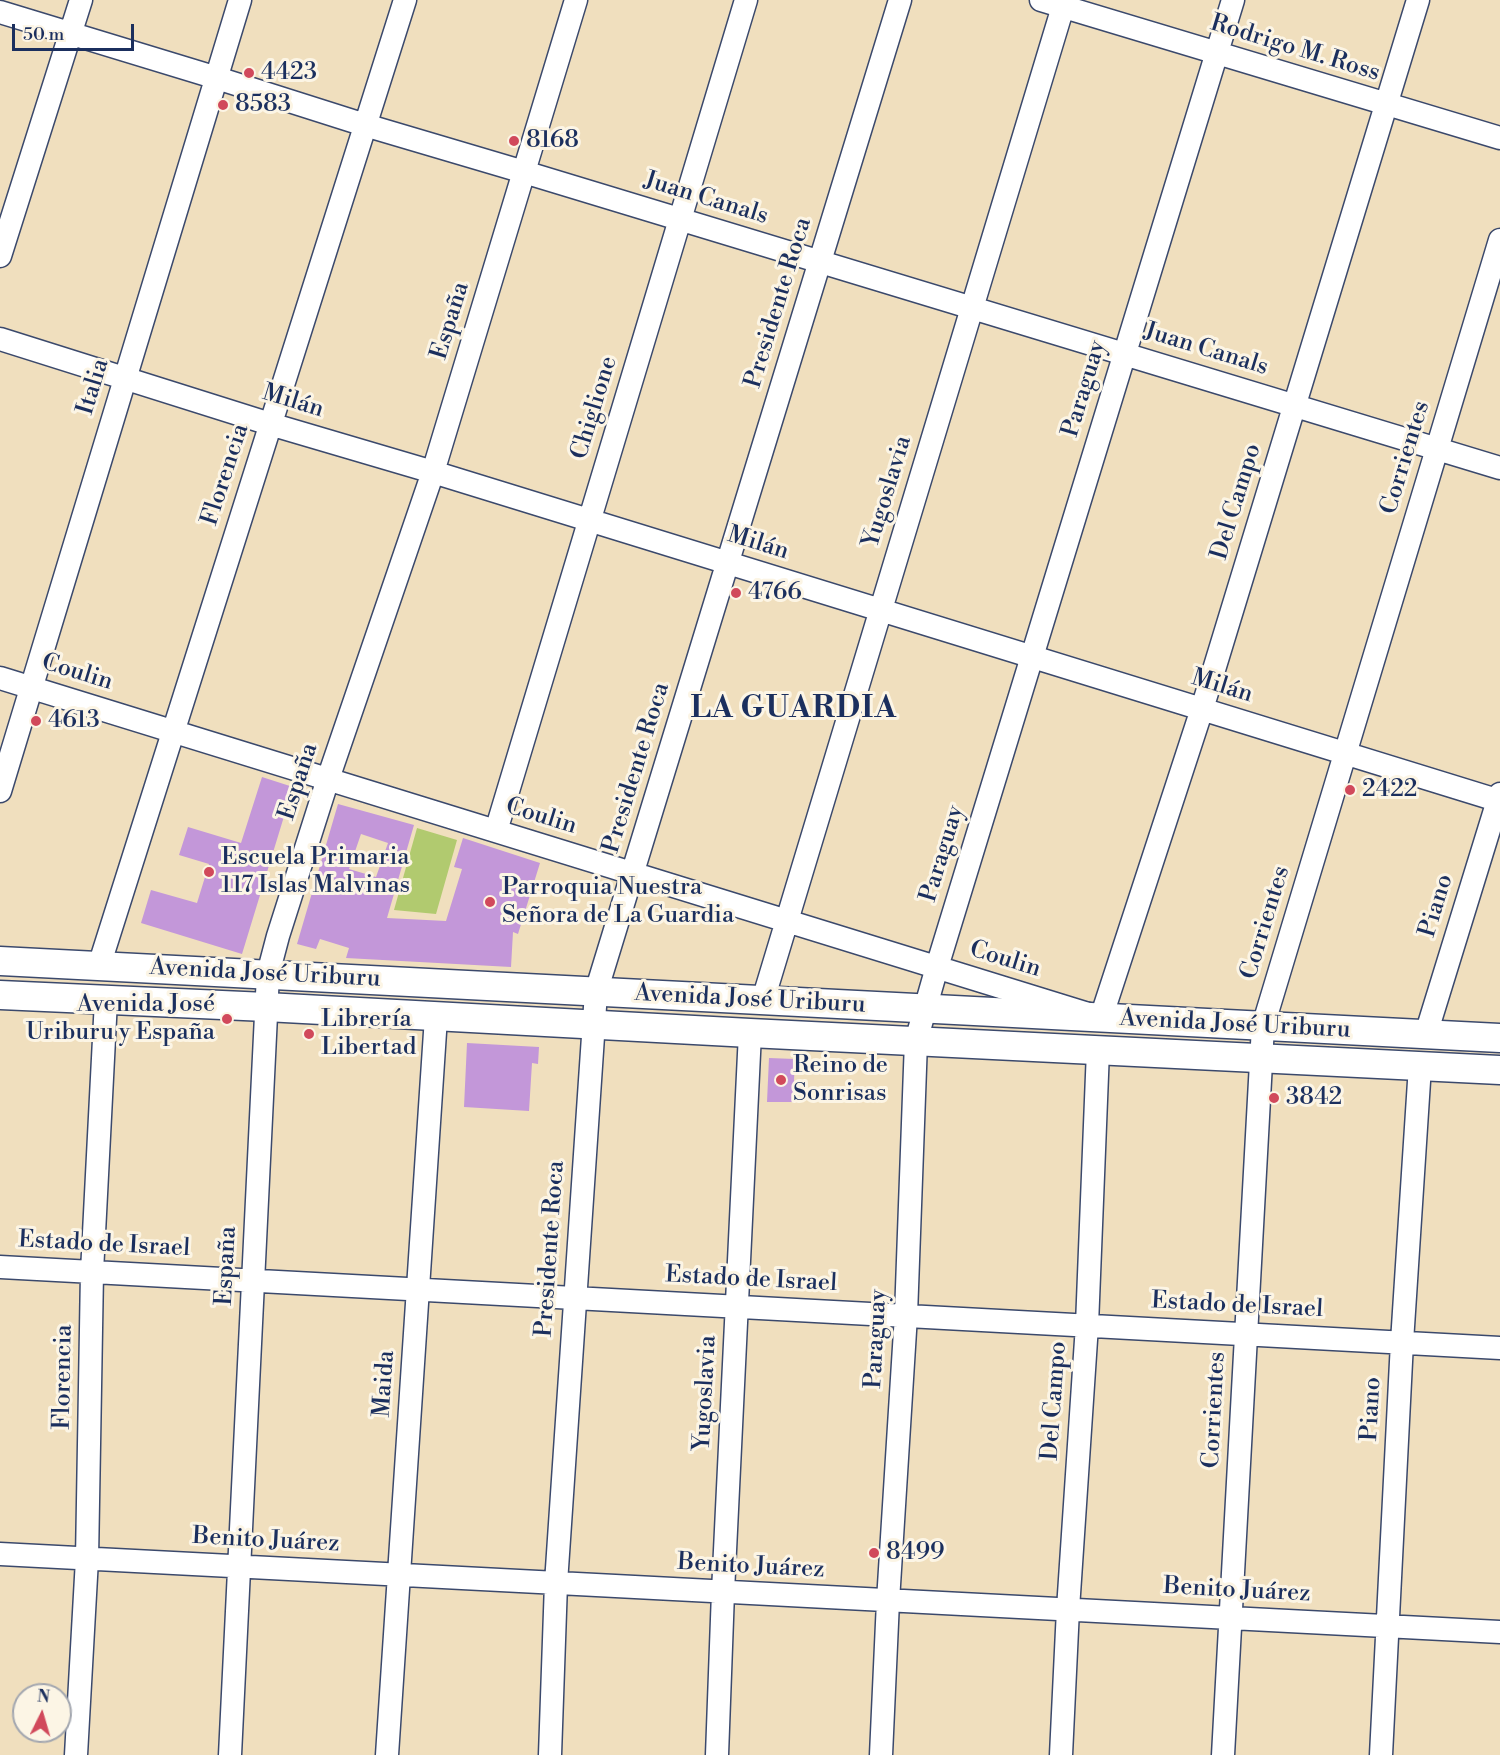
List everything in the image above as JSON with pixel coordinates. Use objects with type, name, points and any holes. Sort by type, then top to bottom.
[{"type":"main road","name":"Avenida José Uriburu","points":[[0,961],[1500,1038]]},
{"type":"main road","name":"Avenida José Uriburu","points":[[0,995],[1500,1070]]},
{"type":"street","points":[[0,256],[81,0]]},
{"type":"street","name":"Italia","points":[[0,791],[240,0]]},
{"type":"street","name":"Florencia","points":[[99,966],[405,0]]},
{"type":"street","name":"España","points":[[230,1755],[268,975],[278,936],[328,779],[433,472],[576,0]]},
{"type":"street","name":"Chiglione","points":[[496,831],[746,0]]},
{"type":"street","name":"Presidente Roca","points":[[550,1755],[556,1583],[596,992],[900,0]]},
{"type":"street","name":"Rodrigo M. Ross","points":[[1041,0],[1064,3],[1217,53],[1500,138]]},
{"type":"street","name":"Paraguay","points":[[881,1755],[906,1315],[916,1041],[1233,0]]},
{"type":"street","name":"Del Campo","points":[[1101,1018],[1203,709],[1418,0]]},
{"type":"street","name":"Yugoslavia","points":[[763,1000],[1064,3]]},
{"type":"street","name":"Juan Canals","points":[[0,12],[365,125],[1500,468]]},
{"type":"street","name":"Corrientes","points":[[1223,1755],[1263,1026],[1500,240]]},
{"type":"street","name":"Milán","points":[[0,339],[270,424],[1499,798]]},
{"type":"street","name":"Coulin","points":[[0,678],[1101,1018]]},
{"type":"street","name":"Piano","points":[[1426,1034],[1499,798]]},
{"type":"street","name":"Florencia","points":[[76,1755],[87,1559],[93,1272],[106,1000]]},
{"type":"street","name":"Maida","points":[[387,1755],[436,1017]]},
{"type":"street","name":"Yugoslavia","points":[[717,1755],[750,1033]]},
{"type":"street","name":"Del Campo","points":[[1061,1755],[1068,1609],[1087,1325],[1098,1050]]},
{"type":"street","name":"Piano","points":[[1381,1755],[1402,1341],[1420,1066]]},
{"type":"street","name":"Estado de Israel","points":[[0,1267],[1500,1348]]},
{"type":"street","name":"Benito Juárez","points":[[0,1554],[1500,1632]]},
{"type":"green space","points":[[417,828],[457,840],[436,914],[394,910]]},
{"type":"building","name":"Escuela Primaria 117 Islas Malvinas","points":[[262,777],[293,787],[242,954],[141,923],[151,890],[197,903],[209,864],[179,855],[188,827],[241,843]]},
{"type":"building","points":[[338,804],[414,825],[387,918],[446,921],[462,869],[454,867],[463,838],[540,863],[518,934],[513,932],[511,967],[346,958],[349,948],[320,939],[316,949],[297,944]],"holes":[[[361,834],[388,843],[376,877],[349,869]]]},
{"type":"building","points":[[467,1043],[539,1047],[538,1064],[532,1063],[529,1111],[464,1107]]},
{"type":"building","name":"Reino de Sonrisas","points":[[769,1058],[795,1059],[793,1102],[767,1102]]},
{"type":"place","name":"4423","points":[[249,73]]},
{"type":"place","name":"8583","points":[[223,105]]},
{"type":"place","name":"8168","points":[[514,141]]},
{"type":"place","name":"4766","points":[[736,593]]},
{"type":"place","name":"4613","points":[[36,721]]},
{"type":"place","name":"2422","points":[[1350,790]]},
{"type":"place","name":"Escuela Primaria 117 Islas Malvinas","points":[[209,872]]},
{"type":"place","name":"Parroquia Nuestra Señora de La Guardia","points":[[490,902]]},
{"type":"place","name":"Avenida José Uriburu y España","points":[[227,1019]]},
{"type":"place","name":"Librería Libertad","points":[[309,1034]]},
{"type":"place","name":"Reino de Sonrisas","points":[[781,1080]]},
{"type":"place","name":"3842","points":[[1274,1098]]},
{"type":"place","name":"8499","points":[[874,1553]]},
{"type":"district","name":"LA GUARDIA","points":[[794,710]]}]
